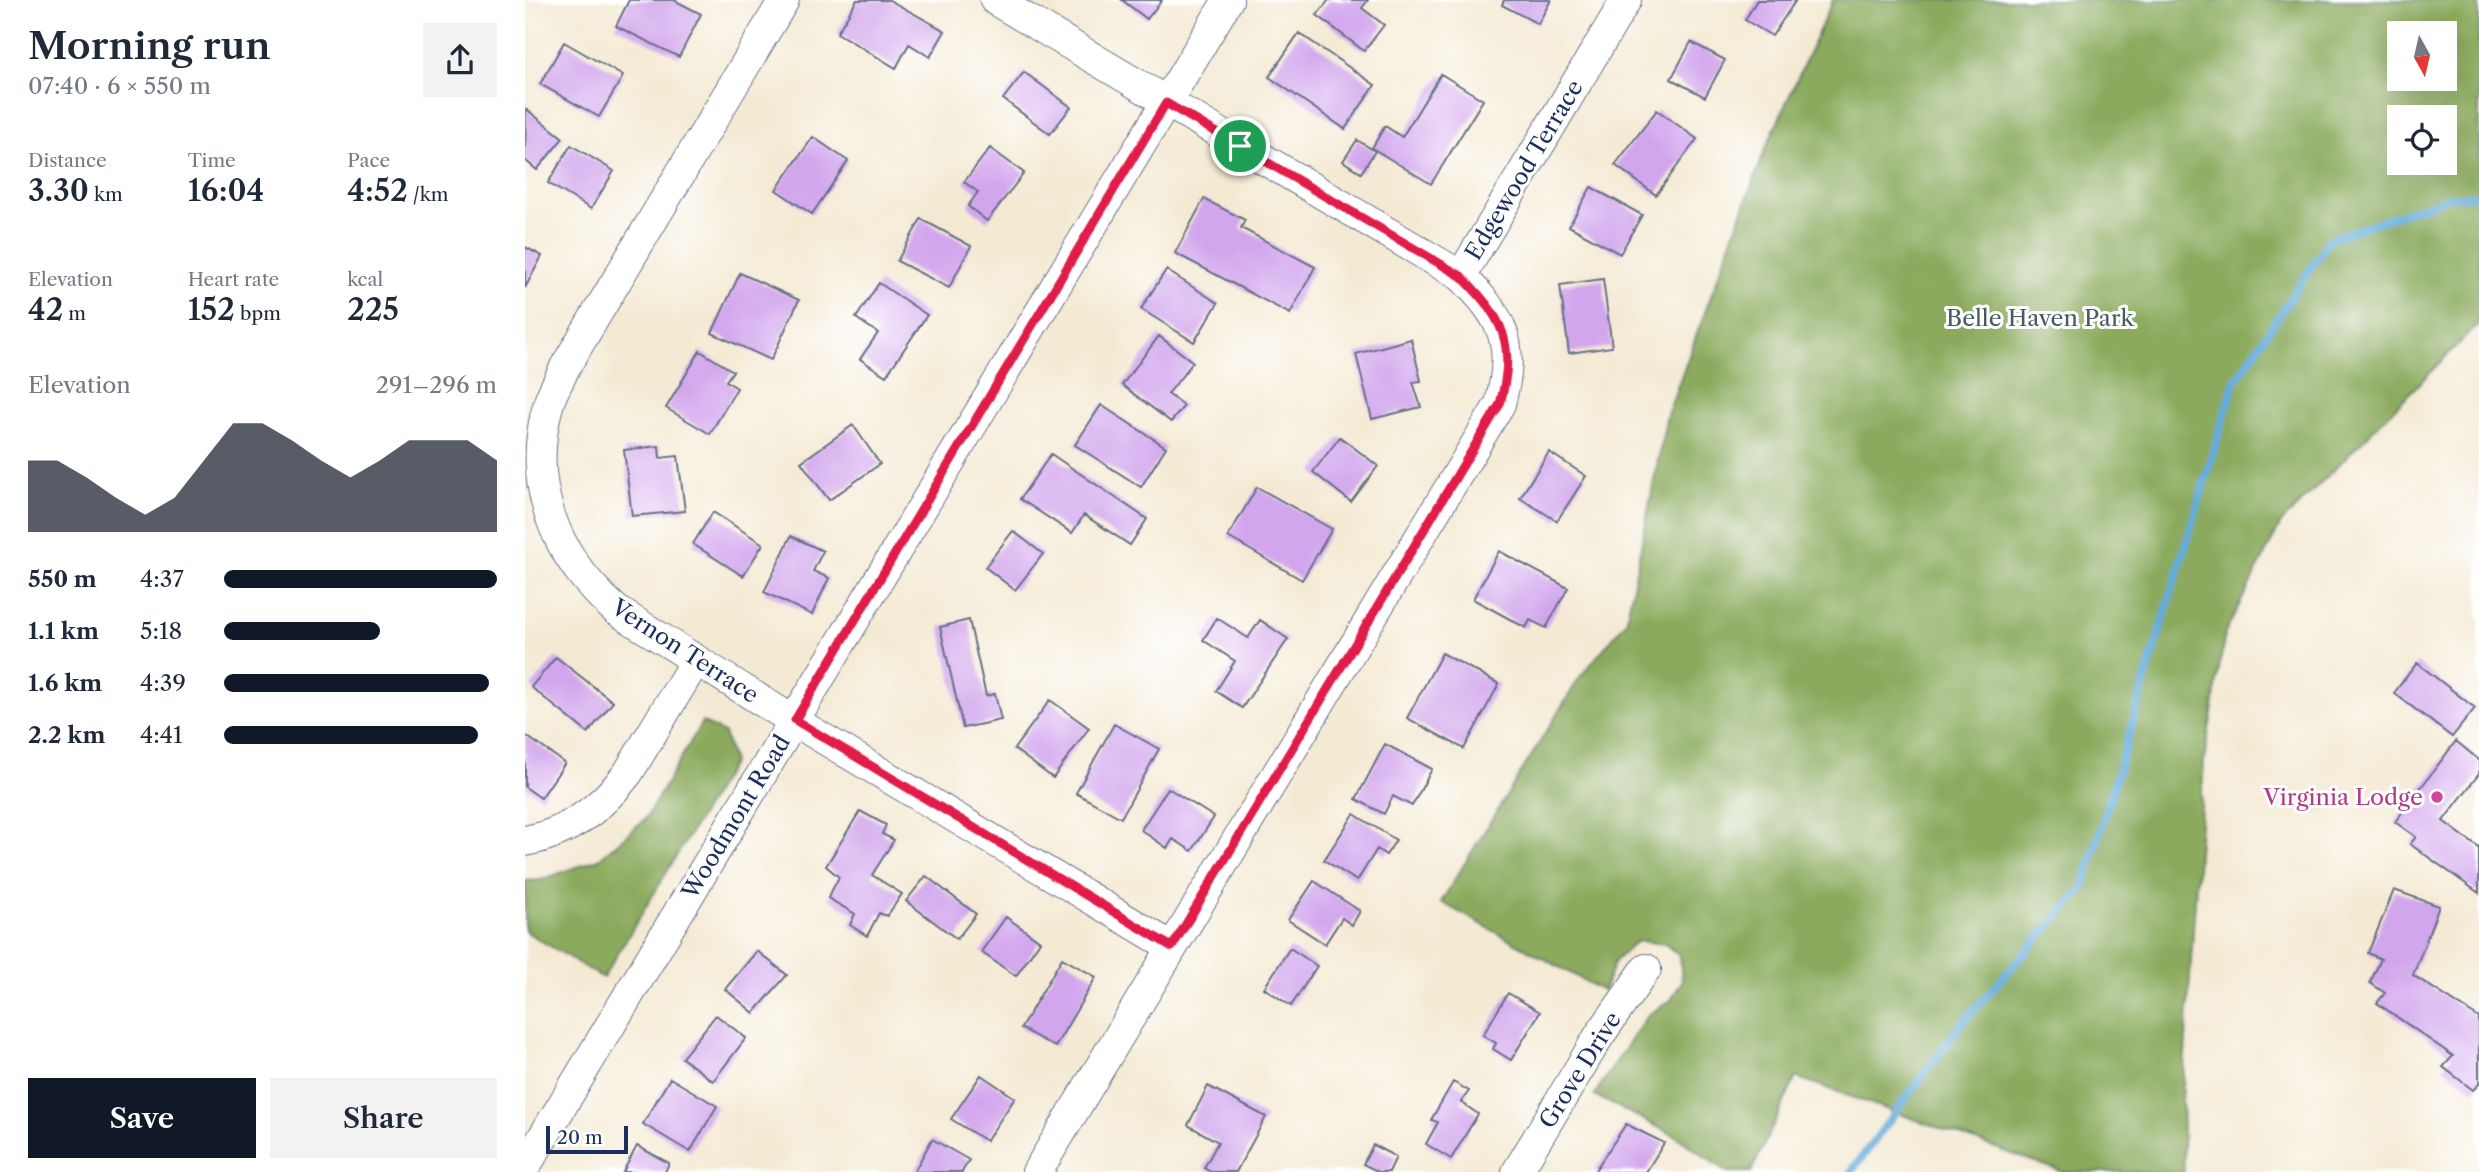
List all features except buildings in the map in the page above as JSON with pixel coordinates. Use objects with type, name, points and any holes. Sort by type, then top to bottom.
[{"type":"street","points":[[995,0],[1461,276]]},
{"type":"street","name":"Woodmont Road","points":[[525,1167],[1229,0]]},
{"type":"street","name":"Edgewood Terrace","points":[[1037,1172],[1500,404],[1507,377],[1507,352],[1501,329],[1487,303],[1461,276],[1626,0]]},
{"type":"street","name":"Vernon Terrace","points":[[775,3],[565,368],[549,402],[542,435],[540,469],[545,503],[555,535],[572,564],[593,590],[616,610],[1172,947]]},
{"type":"street","points":[[525,841],[565,829],[589,814],[615,790],[696,660]]},
{"type":"street","name":"Grove Drive","points":[[1517,1172],[1599,1036],[1646,970]]},
{"type":"green space","name":"Belle Haven Park","points":[[1833,0],[2479,0],[2479,323],[2281,523],[2225,633],[2204,761],[2182,1101],[2184,1172],[2063,1172],[1796,1077],[1751,1172],[1727,1172],[1674,1135],[1594,1095],[1648,1015],[1671,1000],[1682,981],[1680,956],[1665,944],[1641,941],[1634,943],[1615,961],[1603,991],[1441,902],[1580,677],[1626,622],[1667,415],[1765,150]]},
{"type":"green space","points":[[702,722],[724,733],[733,762],[603,978],[525,931],[525,881],[541,880],[599,859],[646,818]]},
{"type":"waterway","points":[[1851,1172],[1963,1022],[2083,888],[2234,383],[2330,239],[2450,197],[2479,195]]},
{"type":"place","name":"Virginia Lodge","points":[[2437,797]]},
{"type":"route","points":[[1166,103],[1240,146],[1461,276],[1487,303],[1501,329],[1507,352],[1507,377],[1500,404],[1172,947],[795,720],[1166,103]]}]
